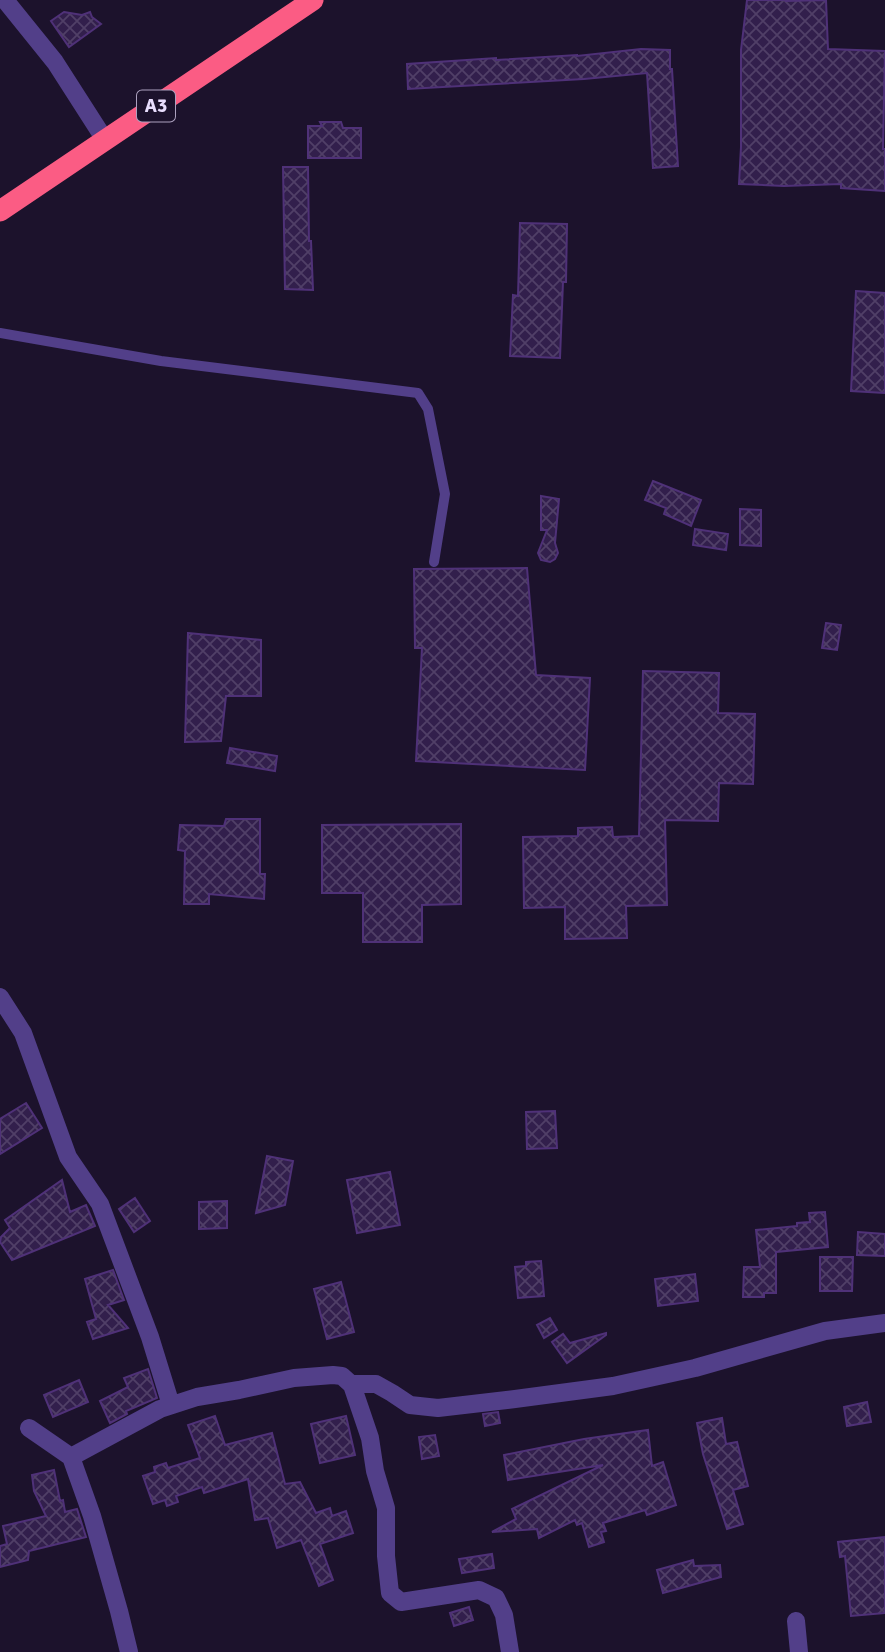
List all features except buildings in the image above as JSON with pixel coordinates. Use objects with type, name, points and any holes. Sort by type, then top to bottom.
[{"type":"highway","name":"A3","points":[[0,211],[313,0]]},
{"type":"street","points":[[5,0],[55,62],[105,141]]},
{"type":"street","points":[[0,997],[23,1033],[68,1157],[100,1204],[150,1337],[171,1405]]},
{"type":"street","points":[[351,1384],[376,1384],[410,1405],[438,1408],[613,1386],[706,1365],[825,1331],[885,1323]]},
{"type":"street","points":[[71,1457],[160,1409],[197,1397],[294,1378],[342,1376],[351,1384],[370,1438],[375,1471],[386,1508],[386,1556],[390,1594],[401,1602],[479,1590],[496,1598],[504,1615],[510,1652]]},
{"type":"street","points":[[29,1427],[71,1457],[92,1516],[129,1652]]},
{"type":"street","points":[[796,1621],[799,1652]]},
{"type":"lane","points":[[0,332],[161,361],[418,393],[428,408],[445,494],[434,562]]}]
